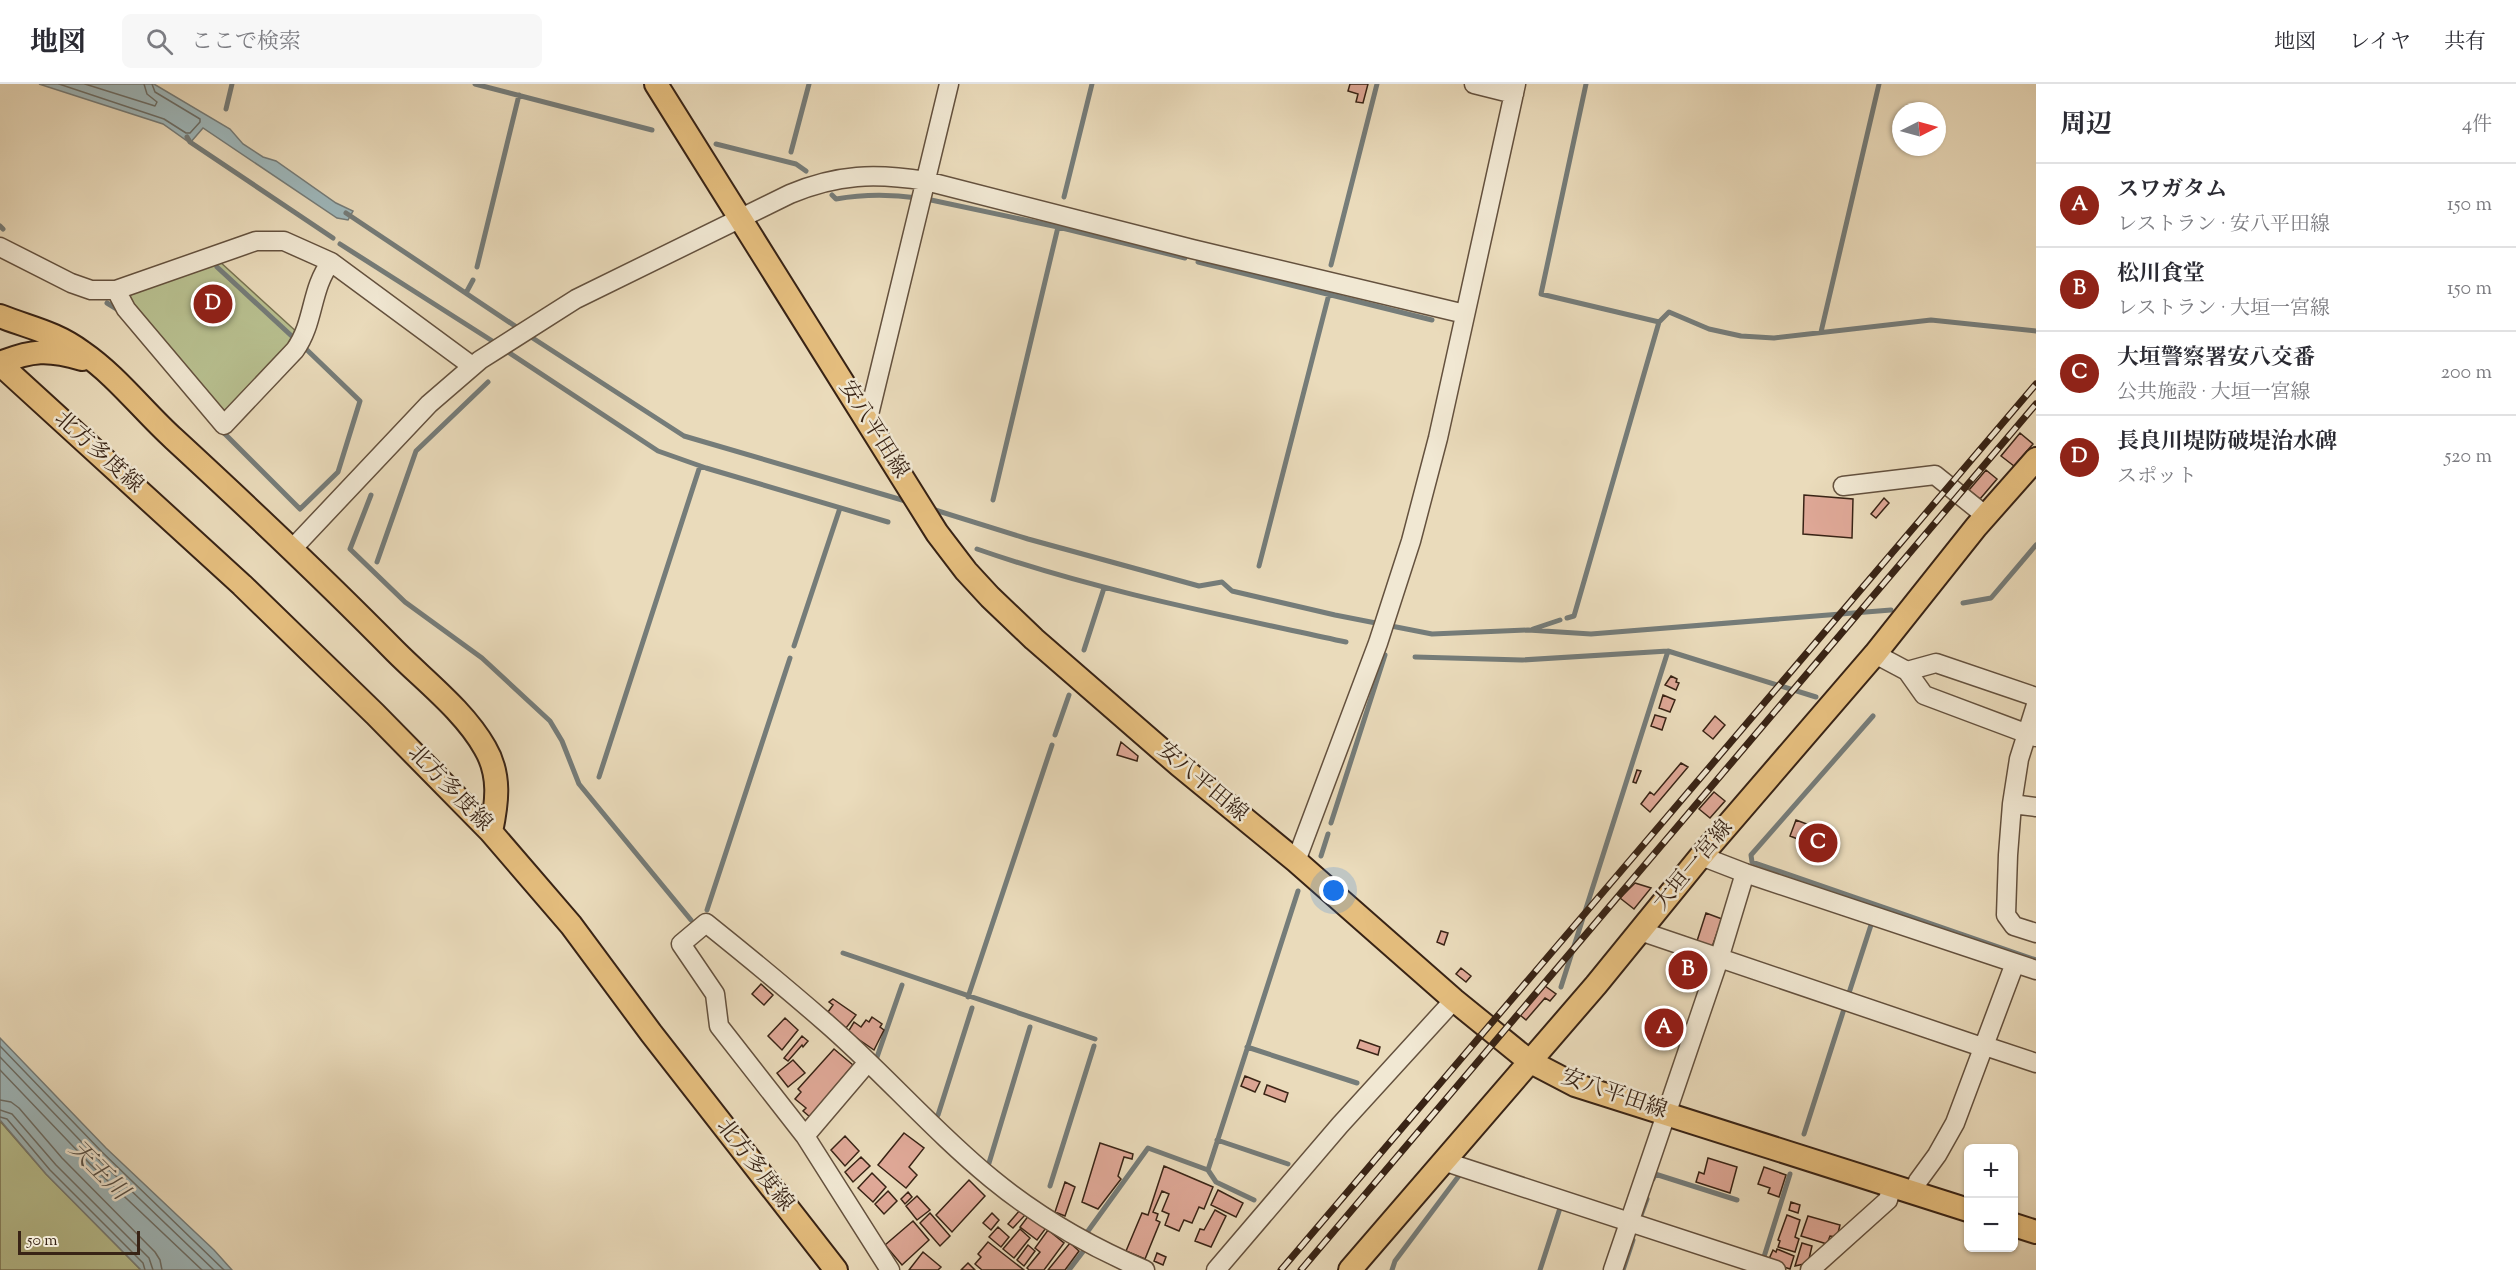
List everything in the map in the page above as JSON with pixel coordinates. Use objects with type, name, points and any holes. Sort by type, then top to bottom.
[{"type":"main road","name":"安八平田線","points":[[656,84],[937,534],[990,597],[1034,639],[1189,774],[1296,861],[1455,1000],[1529,1060],[1575,1085],[1964,1209]]},
{"type":"main road","points":[[0,316],[61,337],[85,353],[111,376],[166,433],[292,548],[460,716],[486,748],[493,765],[497,793],[491,832]]},
{"type":"main road","points":[[0,363],[26,353],[55,351],[83,359],[111,376]]},
{"type":"main road","name":"北方多度線","points":[[0,363],[242,585],[382,721],[491,832],[571,925],[651,1033],[836,1270]]},
{"type":"main road","name":"大垣一宮線","points":[[1350,1270],[1875,654],[1986,516],[2036,459]]},
{"type":"main road","points":[[2018,1226],[2036,1232]]},
{"type":"street","points":[[867,423],[950,84]]},
{"type":"street","points":[[1296,861],[1378,643],[1411,541],[1438,438],[1515,89],[1474,84]]},
{"type":"street","points":[[292,548],[429,404],[489,354],[576,299],[818,182],[857,175],[926,181],[1192,249],[1465,314]]},
{"type":"street","points":[[0,247],[71,283],[91,290],[116,290],[256,241],[284,241],[331,262],[472,366]]},
{"type":"street","points":[[116,290],[126,309],[224,425],[305,337],[320,276],[331,262]]},
{"type":"street","points":[[1843,486],[1935,475],[1986,516]]},
{"type":"street","points":[[1875,654],[1907,671],[1924,695],[2031,735]]},
{"type":"street","points":[[1907,671],[1936,663],[2036,696]]},
{"type":"street","points":[[2036,705],[2031,735],[2019,759],[2012,804],[2007,855],[2006,915],[2014,926],[2036,933]]},
{"type":"street","points":[[2012,804],[2036,807]]},
{"type":"street","points":[[1701,856],[1745,873],[2036,970]]},
{"type":"street","points":[[1613,1270],[1719,959],[1745,873]]},
{"type":"street","points":[[890,1270],[805,1136],[719,1026],[715,994],[681,944],[706,923],[770,974],[868,1062],[992,1179],[1027,1204],[1108,1254],[1145,1270]]},
{"type":"street","points":[[1640,931],[2036,1064]]},
{"type":"street","points":[[1914,1192],[1918,1181],[1946,1141],[1955,1123],[2015,963]]},
{"type":"street","points":[[1216,1270],[1340,1125],[1455,1000]]},
{"type":"street","points":[[805,1136],[868,1062]]},
{"type":"street","points":[[1443,1161],[1776,1270]]},
{"type":"street","points":[[1810,1270],[1888,1200],[1892,1185]]},
{"type":"green space","points":[[219,261],[299,334],[224,417],[122,298]]},
{"type":"green space","points":[[0,1121],[46,1174],[141,1270],[0,1270]]},
{"type":"water","points":[[39,84],[154,84],[230,129],[243,144],[263,157],[276,161],[336,203],[353,211],[348,220],[337,218],[203,128],[190,143],[163,124]]},
{"type":"water","name":"天王川","points":[[0,1038],[106,1148],[214,1250],[232,1270],[141,1270],[46,1174],[0,1120]]},
{"type":"building","points":[[1350,84],[1368,84],[1363,103],[1356,102],[1358,94],[1348,91]]},
{"type":"building","points":[[2020,433],[2033,444],[2014,466],[2001,456]]},
{"type":"building","points":[[1986,470],[1997,479],[1980,499],[1969,490]]},
{"type":"building","points":[[1804,495],[1853,499],[1852,538],[1803,534]]},
{"type":"building","points":[[1884,498],[1889,503],[1876,518],[1871,514]]},
{"type":"building","points":[[1671,676],[1679,683],[1676,690],[1665,685]]},
{"type":"building","points":[[1663,695],[1675,700],[1670,712],[1659,708]]},
{"type":"building","points":[[1655,715],[1666,718],[1662,730],[1651,726]]},
{"type":"building","points":[[1715,716],[1725,725],[1713,739],[1703,731]]},
{"type":"building","points":[[1121,742],[1138,756],[1137,761],[1117,755]]},
{"type":"building","points":[[1681,763],[1688,767],[1650,812],[1641,804],[1650,792],[1654,795]]},
{"type":"building","points":[[1637,770],[1641,771],[1636,783],[1633,782]]},
{"type":"building","points":[[1714,792],[1725,801],[1710,818],[1699,809]]},
{"type":"building","points":[[1796,820],[1812,826],[1811,830],[1828,838],[1827,841],[1830,842],[1823,862],[1805,855],[1808,843],[1790,836]]},
{"type":"building","points":[[1635,883],[1651,888],[1634,909],[1620,898]]},
{"type":"building","points":[[1706,913],[1722,919],[1712,947],[1697,941]]},
{"type":"building","points":[[1441,931],[1448,933],[1444,945],[1437,942]]},
{"type":"building","points":[[1682,957],[1701,963],[1694,983],[1675,977]]},
{"type":"building","points":[[1461,968],[1471,976],[1466,982],[1456,974]]},
{"type":"building","points":[[761,984],[773,995],[764,1005],[752,994]]},
{"type":"building","points":[[1545,986],[1556,994],[1550,1001],[1545,998],[1526,1020],[1520,1015]]},
{"type":"building","points":[[833,999],[856,1015],[846,1028],[828,1012],[833,1005],[829,1002]]},
{"type":"building","points":[[872,1017],[882,1024],[880,1027],[884,1030],[874,1050],[848,1032],[854,1022],[861,1027],[866,1020],[869,1022]]},
{"type":"building","points":[[1650,1017],[1682,1027],[1678,1040],[1646,1029]]},
{"type":"building","points":[[785,1018],[798,1030],[782,1050],[768,1036]]},
{"type":"building","points":[[802,1036],[808,1041],[788,1061],[784,1058]]},
{"type":"building","points":[[1360,1040],[1380,1047],[1378,1055],[1357,1048]]},
{"type":"building","points":[[834,1049],[853,1065],[810,1117],[803,1111],[806,1108],[795,1099],[801,1092],[798,1089]]},
{"type":"building","points":[[793,1060],[805,1073],[788,1087],[777,1073]]},
{"type":"building","points":[[1245,1076],[1260,1082],[1255,1092],[1241,1086]]},
{"type":"building","points":[[1267,1085],[1288,1093],[1285,1102],[1264,1094]]},
{"type":"building","points":[[904,1133],[924,1148],[909,1167],[917,1175],[906,1188],[878,1165]]},
{"type":"building","points":[[845,1136],[859,1151],[845,1166],[831,1150]]},
{"type":"building","points":[[1100,1143],[1133,1154],[1132,1159],[1124,1157],[1118,1176],[1121,1179],[1098,1209],[1082,1202]]},
{"type":"building","points":[[861,1157],[870,1166],[853,1182],[845,1172]]},
{"type":"building","points":[[1708,1158],[1737,1167],[1730,1193],[1696,1182],[1699,1172],[1704,1174]]},
{"type":"building","points":[[1164,1166],[1213,1187],[1204,1209],[1199,1207],[1192,1223],[1184,1220],[1179,1231],[1165,1225],[1169,1214],[1162,1211],[1169,1194],[1162,1191],[1153,1212],[1158,1214],[1156,1220],[1160,1222],[1145,1259],[1126,1251],[1142,1213],[1148,1215]]},
{"type":"building","points":[[1764,1167],[1786,1175],[1779,1197],[1768,1193],[1770,1188],[1758,1184]]},
{"type":"building","points":[[872,1173],[886,1187],[873,1202],[858,1188]]},
{"type":"building","points":[[969,1180],[985,1196],[952,1232],[936,1215]]},
{"type":"building","points":[[1065,1182],[1075,1187],[1065,1216],[1055,1212]]},
{"type":"building","points":[[1218,1190],[1243,1203],[1236,1217],[1211,1205]]},
{"type":"building","points":[[888,1191],[897,1201],[884,1214],[875,1204]]},
{"type":"building","points":[[908,1192],[912,1197],[905,1204],[901,1199]]},
{"type":"building","points":[[917,1196],[930,1210],[917,1220],[906,1206]]},
{"type":"building","points":[[1791,1202],[1800,1205],[1798,1213],[1789,1210]]},
{"type":"building","points":[[1020,1210],[1026,1214],[1013,1228],[1008,1224]]},
{"type":"building","points":[[1215,1210],[1226,1216],[1211,1247],[1195,1241],[1200,1229],[1204,1230]]},
{"type":"building","points":[[930,1213],[950,1236],[940,1246],[920,1223]]},
{"type":"building","points":[[992,1213],[999,1220],[991,1230],[983,1223]]},
{"type":"building","points":[[1029,1215],[1046,1228],[1037,1240],[1020,1227]]},
{"type":"building","points":[[1787,1215],[1800,1220],[1795,1237],[1799,1239],[1795,1252],[1778,1247],[1780,1241],[1778,1240]]},
{"type":"building","points":[[1808,1216],[1840,1225],[1837,1237],[1830,1236],[1827,1244],[1801,1236]]},
{"type":"building","points":[[913,1221],[929,1240],[902,1265],[885,1245]]},
{"type":"building","points":[[998,1227],[1009,1237],[1001,1247],[989,1237]]},
{"type":"building","points":[[1020,1229],[1030,1238],[1014,1258],[1003,1249]]},
{"type":"building","points":[[1048,1230],[1064,1243],[1044,1270],[1029,1270],[1027,1268],[1040,1252],[1035,1248]]},
{"type":"building","points":[[988,1242],[1024,1270],[982,1270],[975,1264],[981,1257],[978,1254]]},
{"type":"building","points":[[1070,1243],[1079,1251],[1065,1270],[1048,1270]]},
{"type":"building","points":[[1802,1243],[1812,1246],[1808,1263],[1795,1266]]},
{"type":"building","points":[[1028,1245],[1035,1251],[1024,1266],[1017,1260]]},
{"type":"building","points":[[1777,1249],[1794,1256],[1790,1269],[1772,1263],[1769,1259],[1773,1250],[1776,1252]]},
{"type":"building","points":[[923,1252],[941,1267],[938,1270],[909,1270]]},
{"type":"building","points":[[1157,1253],[1166,1257],[1163,1265],[1154,1261]]},
{"type":"building","points":[[968,1263],[975,1270],[961,1270]]},
{"type":"waterway","points":[[226,109],[232,84]]},
{"type":"waterway","points":[[475,84],[652,130]]},
{"type":"waterway","points":[[791,152],[809,84]]},
{"type":"waterway","points":[[1064,197],[1092,84]]},
{"type":"waterway","points":[[1331,265],[1377,84]]},
{"type":"waterway","points":[[1586,84],[1541,294],[1659,322]]},
{"type":"waterway","points":[[1821,332],[1879,84]]},
{"type":"waterway","points":[[477,267],[519,95]]},
{"type":"waterway","points":[[187,137],[190,142],[333,238]]},
{"type":"waterway","points":[[716,144],[796,164],[806,171]]},
{"type":"waterway","points":[[832,195],[836,199],[877,195],[918,198]]},
{"type":"waterway","points":[[931,200],[1058,227],[1185,258]]},
{"type":"waterway","points":[[346,213],[521,330]]},
{"type":"waterway","points":[[0,226],[3,229]]},
{"type":"waterway","points":[[993,500],[1058,227]]},
{"type":"waterway","points":[[340,244],[497,344]]},
{"type":"waterway","points":[[1198,262],[1432,320]]},
{"type":"waterway","points":[[217,267],[296,340]]},
{"type":"waterway","points":[[466,293],[473,280]]},
{"type":"waterway","points":[[1259,566],[1329,294]]},
{"type":"waterway","points":[[107,303],[120,311]]},
{"type":"waterway","points":[[1567,618],[1574,616],[1659,322],[1669,312],[1709,329],[1741,336],[1774,338],[1931,320],[2036,331]]},
{"type":"waterway","points":[[528,335],[684,436],[909,502]]},
{"type":"waterway","points":[[221,430],[300,509],[338,472],[360,401],[306,349]]},
{"type":"waterway","points":[[505,350],[658,451],[706,468],[888,522]]},
{"type":"waterway","points":[[377,562],[416,451],[488,382]]},
{"type":"waterway","points":[[599,777],[700,466]]},
{"type":"waterway","points":[[371,495],[350,549],[405,602],[482,658],[550,721],[562,741],[579,784],[691,920]]},
{"type":"waterway","points":[[794,646],[840,508]]},
{"type":"waterway","points":[[932,509],[1028,539],[1199,586],[1222,582],[1232,591],[1335,615],[1432,634],[1528,630],[1591,634],[1891,610]]},
{"type":"waterway","points":[[1963,603],[1991,598],[2036,545]]},
{"type":"waterway","points":[[977,549],[1114,590],[1346,642]]},
{"type":"waterway","points":[[1084,650],[1104,588]]},
{"type":"waterway","points":[[1533,629],[1560,620]]},
{"type":"waterway","points":[[1415,657],[1522,660],[1668,651],[1816,697]]},
{"type":"waterway","points":[[1561,987],[1668,651]]},
{"type":"waterway","points":[[1331,823],[1385,655]]},
{"type":"waterway","points":[[707,910],[790,658]]},
{"type":"waterway","points":[[1055,735],[1069,695]]},
{"type":"waterway","points":[[1873,716],[1751,855],[1752,862],[2036,960]]},
{"type":"waterway","points":[[968,997],[1052,745]]},
{"type":"waterway","points":[[1321,856],[1328,834]]},
{"type":"waterway","points":[[1088,1231],[1148,1148],[1208,1170],[1298,891]]},
{"type":"waterway","points":[[1848,996],[1871,925]]},
{"type":"waterway","points":[[843,953],[1095,1039]]},
{"type":"waterway","points":[[876,1060],[902,985]]},
{"type":"waterway","points":[[938,1115],[972,1008]]},
{"type":"waterway","points":[[1804,1134],[1844,1009]]},
{"type":"waterway","points":[[989,1163],[1030,1027]]},
{"type":"waterway","points":[[1050,1186],[1094,1046]]},
{"type":"waterway","points":[[1247,1047],[1357,1083]]},
{"type":"waterway","points":[[1217,1140],[1288,1164]]},
{"type":"waterway","points":[[1208,1170],[1216,1182],[1254,1200]]},
{"type":"waterway","points":[[1392,1270],[1395,1261],[1461,1173]]},
{"type":"waterway","points":[[1653,1179],[1655,1174],[1737,1200]]},
{"type":"waterway","points":[[1763,1260],[1790,1174]]},
{"type":"waterway","points":[[1640,1218],[1647,1199]]},
{"type":"waterway","points":[[1540,1270],[1561,1205]]},
{"type":"waterway","points":[[1623,1270],[1633,1240]]},
{"type":"waterway","points":[[1069,1270],[1085,1249]]},
{"type":"railway","points":[[1281,1270],[2036,384]]},
{"type":"railway","points":[[1301,1270],[2036,404]]},
{"type":"place","name":"長良川堤防破堤治水碑","points":[[213,304]]},
{"type":"place","name":"大垣警察署安八交番","points":[[1818,843]]},
{"type":"place","name":"松川食堂","points":[[1688,970]]},
{"type":"place","name":"スワガタム","points":[[1664,1028]]}]
